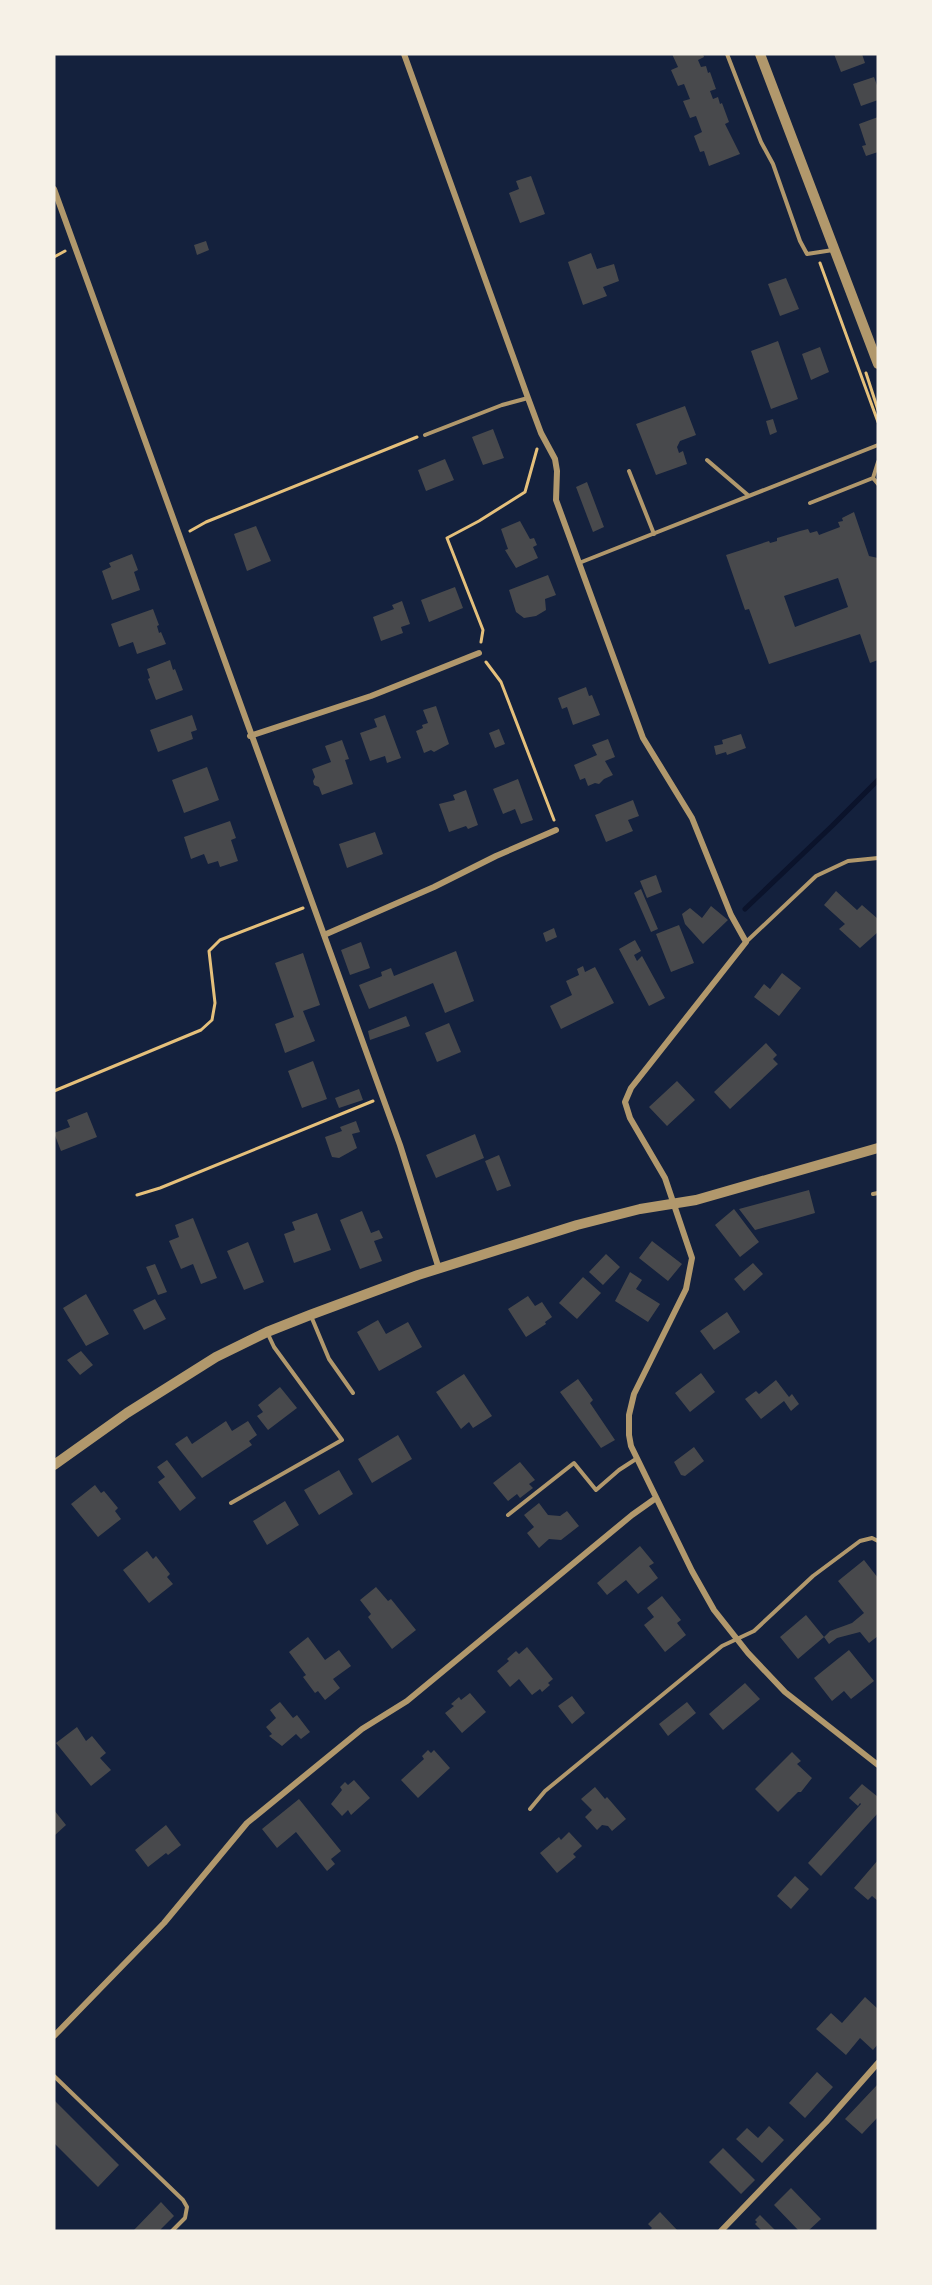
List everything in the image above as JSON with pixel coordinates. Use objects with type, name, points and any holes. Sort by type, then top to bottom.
[{"type":"street","points":[[404,54],[541,433],[555,459],[556,500],[643,738],[692,818],[731,915],[746,942],[631,1088],[625,1102],[630,1118],[665,1178],[692,1258],[686,1289],[634,1394],[630,1406],[629,1435],[636,1459],[709,1600],[738,1640],[784,1692],[878,1765]]},
{"type":"street","points":[[760,54],[878,364]]},
{"type":"street","points":[[54,189],[250,736],[383,1096],[439,1269]]},
{"type":"street","points":[[250,736],[371,696],[479,653]]},
{"type":"street","points":[[324,935],[556,830]]},
{"type":"street","points":[[54,1465],[127,1413],[208,1363],[267,1332],[310,1315],[439,1269],[577,1225],[640,1209],[734,1190],[878,1148]]},
{"type":"street","points":[[54,2036],[164,1923],[247,1823],[362,1729],[407,1701],[632,1515],[656,1498]]},
{"type":"street","points":[[721,2231],[826,2122],[878,2063]]},
{"type":"lane","points":[[728,54],[760,142],[773,164],[800,241],[807,254],[835,250]]},
{"type":"lane","points":[[424,435],[502,405],[528,398]]},
{"type":"lane","points":[[579,563],[878,446]]},
{"type":"lane","points":[[707,460],[750,496]]},
{"type":"lane","points":[[873,478],[878,462]]},
{"type":"lane","points":[[629,471],[654,534]]},
{"type":"lane","points":[[873,478],[878,484]]},
{"type":"lane","points":[[810,503],[873,478]]},
{"type":"lane","points":[[746,942],[816,876],[848,861],[878,858]]},
{"type":"lane","points":[[310,1315],[329,1359],[353,1393]]},
{"type":"lane","points":[[231,1503],[342,1440],[274,1347],[267,1332]]},
{"type":"lane","points":[[508,1515],[574,1463],[596,1490],[636,1459]]},
{"type":"lane","points":[[530,1809],[545,1791],[722,1646],[754,1630],[813,1576],[860,1540],[872,1538],[878,1541]]},
{"type":"lane","points":[[54,2076],[183,2200],[187,2208],[185,2218],[172,2231]]},
{"type":"path","points":[[541,433],[525,492],[447,538],[483,630],[479,653],[501,682],[556,830]]},
{"type":"path","points":[[180,537],[206,522],[396,444],[424,435]]},
{"type":"path","points":[[54,1091],[201,1030],[212,1020],[215,1003],[208,951],[220,940],[313,903]]},
{"type":"path","points":[[137,1195],[160,1188],[383,1096]]},
{"type":"building","points":[[672,54],[703,54],[704,57],[698,60],[701,67],[706,66],[708,73],[710,72],[716,89],[710,91],[713,99],[718,97],[720,104],[722,103],[729,122],[725,124],[740,154],[709,166],[704,151],[700,152],[694,136],[702,132],[696,116],[690,118],[683,101],[690,99],[684,84],[678,86],[671,70],[678,67]]},
{"type":"building","points":[[834,54],[862,54],[865,63],[841,72]]},
{"type":"building","points":[[874,77],[878,88],[878,100],[861,106],[853,84]]},
{"type":"building","points":[[878,117],[878,152],[866,156],[862,146],[866,145],[859,124]]},
{"type":"building","points":[[531,176],[545,214],[520,223],[509,193],[519,189],[516,181]]},
{"type":"building","points":[[206,241],[209,250],[197,255],[194,245]]},
{"type":"building","points":[[591,253],[597,269],[614,264],[619,281],[603,287],[607,296],[583,305],[568,262]]},
{"type":"building","points":[[786,278],[799,309],[780,316],[768,284]]},
{"type":"building","points":[[778,341],[798,399],[771,409],[751,351]]},
{"type":"building","points":[[820,347],[829,372],[811,380],[802,354]]},
{"type":"building","points":[[685,406],[696,435],[680,441],[677,447],[679,453],[683,451],[687,464],[656,475],[636,424]]},
{"type":"building","points":[[773,419],[777,432],[770,435],[766,421]]},
{"type":"building","points":[[493,429],[504,458],[483,465],[472,437]]},
{"type":"building","points":[[445,459],[454,480],[426,491],[418,470]]},
{"type":"building","points":[[587,482],[604,527],[593,532],[576,487]]},
{"type":"building","points":[[854,512],[869,556],[878,558],[878,660],[870,663],[860,634],[769,664],[749,609],[745,610],[726,555],[769,541],[770,543],[777,541],[777,538],[808,529],[810,533],[817,531],[819,535],[840,527],[838,522],[843,521],[842,518]],"holes":[[[838,578],[848,607],[795,627],[784,596]]]},
{"type":"building","points":[[520,521],[530,539],[534,538],[537,545],[533,547],[538,558],[516,568],[505,550],[508,549],[501,529]]},
{"type":"building","points":[[256,526],[271,561],[247,571],[234,534]]},
{"type":"building","points":[[132,554],[138,570],[134,572],[140,590],[112,600],[102,571],[111,567],[109,563]]},
{"type":"building","points":[[548,575],[556,595],[545,599],[546,610],[536,616],[524,618],[516,612],[509,590]]},
{"type":"building","points":[[455,587],[463,608],[429,622],[421,600]]},
{"type":"building","points":[[402,601],[410,624],[401,627],[403,633],[381,641],[373,617],[394,609],[392,605]]},
{"type":"building","points":[[153,609],[159,625],[157,626],[159,633],[161,632],[166,644],[137,654],[133,642],[119,647],[111,624]]},
{"type":"building","points":[[170,660],[183,690],[156,700],[148,679],[150,678],[147,669]]},
{"type":"building","points":[[586,687],[600,715],[573,725],[567,707],[562,709],[558,698]]},
{"type":"building","points":[[436,706],[449,744],[434,752],[431,750],[424,753],[416,731],[428,723],[423,710]]},
{"type":"building","points":[[192,715],[197,730],[191,732],[193,739],[158,752],[150,730]]},
{"type":"building","points":[[385,715],[401,758],[387,763],[385,756],[370,761],[360,733],[377,727],[374,719]]},
{"type":"building","points":[[499,729],[505,744],[495,748],[489,733]]},
{"type":"building","points":[[741,734],[746,748],[727,755],[726,752],[716,755],[714,746],[723,744],[722,740]]},
{"type":"building","points":[[608,739],[615,757],[605,761],[613,775],[599,784],[588,786],[585,778],[580,780],[574,765],[597,755],[592,745]]},
{"type":"building","points":[[342,740],[349,759],[345,760],[353,784],[322,795],[319,787],[314,785],[315,777],[312,769],[331,762],[325,746]]},
{"type":"building","points":[[207,767],[219,800],[184,813],[172,780]]},
{"type":"building","points":[[518,779],[533,820],[521,824],[515,809],[503,814],[493,789]]},
{"type":"building","points":[[466,790],[478,825],[468,829],[466,826],[449,832],[439,804],[455,800],[453,795]]},
{"type":"building","points":[[633,800],[639,816],[628,820],[633,831],[606,842],[595,815]]},
{"type":"building","points":[[230,821],[236,838],[231,840],[238,861],[220,867],[218,861],[208,864],[204,854],[191,859],[184,837]]},
{"type":"building","points":[[375,832],[383,854],[347,868],[339,844]]},
{"type":"building","points":[[656,875],[662,892],[647,898],[640,881]]},
{"type":"building","points":[[641,889],[658,929],[651,932],[634,893]]},
{"type":"building","points":[[836,891],[857,910],[862,905],[878,919],[878,932],[860,948],[839,929],[845,924],[824,905]]},
{"type":"building","points":[[711,906],[728,920],[703,944],[685,924],[682,914],[690,908],[702,918]]},
{"type":"building","points":[[679,925],[694,963],[671,972],[656,934]]},
{"type":"building","points":[[554,928],[557,937],[546,942],[543,933]]},
{"type":"building","points":[[635,940],[641,951],[634,955],[637,961],[642,956],[665,998],[649,1006],[619,949]]},
{"type":"building","points":[[361,942],[370,968],[350,975],[341,950]]},
{"type":"building","points":[[456,951],[474,1001],[445,1013],[433,983],[369,1009],[359,985],[382,976],[381,972],[391,968],[394,976]]},
{"type":"building","points":[[303,953],[320,1005],[303,1011],[315,1041],[285,1053],[275,1024],[294,1017],[275,963]]},
{"type":"building","points":[[583,966],[585,972],[595,967],[614,1003],[561,1029],[550,1006],[572,995],[566,981],[579,975],[577,969]]},
{"type":"building","points":[[782,973],[801,988],[779,1016],[754,997],[764,984],[770,989]]},
{"type":"building","points":[[406,1016],[410,1026],[370,1040],[368,1031]]},
{"type":"building","points":[[449,1023],[461,1052],[437,1062],[425,1033]]},
{"type":"building","points":[[766,1043],[777,1055],[773,1059],[778,1064],[730,1109],[714,1092]]},
{"type":"building","points":[[313,1061],[327,1099],[302,1108],[288,1071]]},
{"type":"building","points":[[677,1081],[695,1100],[667,1126],[649,1107]]},
{"type":"building","points":[[359,1089],[363,1100],[339,1108],[335,1098]]},
{"type":"building","points":[[87,1112],[97,1137],[61,1151],[54,1133],[70,1127],[67,1120]]},
{"type":"building","points":[[356,1121],[360,1132],[352,1134],[357,1148],[339,1158],[332,1157],[325,1137],[342,1131],[340,1127]]},
{"type":"building","points":[[475,1134],[484,1158],[436,1178],[426,1155]]},
{"type":"building","points":[[499,1155],[511,1186],[497,1191],[485,1161]]},
{"type":"building","points":[[809,1190],[815,1213],[755,1230],[739,1209]]},
{"type":"building","points":[[734,1209],[759,1242],[740,1257],[715,1225]]},
{"type":"building","points":[[362,1211],[371,1233],[379,1230],[383,1238],[374,1241],[382,1261],[360,1269],[340,1220]]},
{"type":"building","points":[[317,1213],[331,1250],[294,1263],[284,1234],[295,1230],[292,1222]]},
{"type":"building","points":[[193,1218],[217,1278],[201,1284],[193,1264],[181,1269],[169,1241],[179,1237],[175,1225]]},
{"type":"building","points":[[652,1241],[682,1264],[668,1281],[639,1258]]},
{"type":"building","points":[[248,1242],[264,1282],[244,1290],[227,1251]]},
{"type":"building","points":[[606,1254],[620,1267],[603,1285],[589,1272]]},
{"type":"building","points":[[753,1263],[763,1274],[744,1291],[734,1279]]},
{"type":"building","points":[[155,1264],[167,1292],[158,1295],[146,1267]]},
{"type":"building","points":[[630,1272],[642,1280],[636,1289],[660,1304],[648,1322],[615,1301]]},
{"type":"building","points":[[583,1277],[601,1293],[577,1319],[559,1303]]},
{"type":"building","points":[[86,1294],[109,1334],[86,1346],[63,1308]]},
{"type":"building","points":[[528,1296],[535,1306],[542,1302],[552,1317],[545,1322],[546,1324],[526,1337],[508,1309]]},
{"type":"building","points":[[155,1299],[166,1319],[144,1330],[133,1310]]},
{"type":"building","points":[[727,1312],[740,1332],[714,1350],[700,1331]]},
{"type":"building","points":[[378,1320],[386,1334],[408,1322],[422,1347],[379,1371],[357,1332]]},
{"type":"building","points":[[81,1351],[93,1365],[80,1375],[67,1360]]},
{"type":"building","points":[[701,1373],[715,1392],[690,1412],[675,1393]]},
{"type":"building","points":[[464,1374],[492,1416],[473,1428],[469,1422],[461,1429],[436,1392]]},
{"type":"building","points":[[578,1379],[593,1400],[590,1403],[615,1440],[601,1448],[560,1392]]},
{"type":"building","points":[[776,1380],[789,1397],[792,1394],[799,1404],[791,1411],[784,1401],[761,1419],[745,1399],[756,1391],[759,1394]]},
{"type":"building","points":[[280,1387],[297,1408],[268,1430],[257,1416],[263,1412],[258,1405]]},
{"type":"building","points":[[226,1421],[232,1431],[248,1421],[257,1435],[249,1441],[252,1445],[202,1478],[175,1444],[187,1436],[192,1444]]},
{"type":"building","points":[[398,1435],[412,1459],[372,1483],[358,1459]]},
{"type":"building","points":[[694,1447],[704,1461],[685,1476],[681,1475],[674,1462]]},
{"type":"building","points":[[167,1460],[196,1498],[180,1511],[158,1482],[165,1477],[157,1467]]},
{"type":"building","points":[[520,1462],[535,1480],[529,1484],[533,1488],[520,1498],[517,1494],[508,1501],[493,1483]]},
{"type":"building","points":[[339,1470],[353,1494],[319,1515],[304,1490]]},
{"type":"building","points":[[95,1485],[101,1493],[104,1491],[118,1508],[115,1511],[121,1519],[98,1537],[71,1504]]},
{"type":"building","points":[[285,1501],[299,1525],[267,1545],[253,1521]]},
{"type":"building","points":[[539,1503],[548,1515],[560,1516],[567,1511],[579,1526],[561,1540],[549,1539],[539,1548],[527,1533],[534,1527],[524,1515]]},
{"type":"building","points":[[640,1546],[654,1563],[649,1566],[658,1578],[638,1594],[626,1580],[607,1595],[597,1583]]},
{"type":"building","points":[[147,1551],[153,1559],[156,1556],[170,1574],[167,1577],[173,1584],[149,1603],[123,1570]]},
{"type":"building","points":[[864,1560],[878,1578],[878,1636],[869,1643],[860,1632],[837,1638],[829,1644],[824,1637],[830,1631],[852,1623],[864,1613],[838,1581]]},
{"type":"building","points":[[376,1587],[388,1601],[391,1599],[416,1630],[392,1649],[368,1617],[371,1614],[360,1600]]},
{"type":"building","points":[[662,1596],[681,1620],[677,1623],[686,1635],[665,1652],[644,1625],[654,1617],[647,1608]]},
{"type":"building","points":[[806,1615],[824,1637],[798,1659],[780,1637]]},
{"type":"building","points":[[308,1637],[325,1660],[339,1650],[351,1666],[333,1679],[340,1688],[325,1700],[318,1691],[315,1693],[303,1677],[306,1675],[289,1652]]},
{"type":"building","points":[[527,1647],[553,1679],[542,1692],[540,1689],[532,1695],[519,1679],[510,1687],[497,1671],[509,1661],[507,1659],[516,1651],[519,1654]]},
{"type":"building","points":[[849,1650],[874,1681],[851,1699],[844,1691],[832,1701],[814,1678]]},
{"type":"building","points":[[745,1683],[760,1699],[723,1730],[709,1714]]},
{"type":"building","points":[[470,1693],[486,1712],[462,1733],[445,1713],[454,1706],[451,1704],[459,1697],[461,1700]]},
{"type":"building","points":[[572,1696],[585,1713],[572,1724],[558,1706]]},
{"type":"building","points":[[280,1702],[293,1718],[297,1715],[310,1732],[301,1739],[296,1734],[282,1746],[269,1736],[272,1734],[266,1727],[276,1718],[270,1710]]},
{"type":"building","points":[[687,1702],[696,1713],[668,1736],[659,1724]]},
{"type":"building","points":[[77,1727],[86,1741],[92,1736],[106,1753],[100,1758],[111,1770],[91,1786],[56,1743]]},
{"type":"building","points":[[428,1750],[431,1753],[434,1750],[450,1768],[418,1798],[401,1780],[424,1759],[422,1756]]},
{"type":"building","points":[[792,1752],[801,1761],[797,1764],[812,1778],[801,1792],[798,1792],[778,1812],[755,1789]]},
{"type":"building","points":[[354,1780],[370,1798],[351,1815],[348,1810],[342,1816],[331,1804],[342,1790],[340,1787],[345,1782],[348,1785]]},
{"type":"building","points":[[862,1784],[878,1797],[878,1813],[821,1876],[808,1863],[861,1804],[858,1806],[849,1798]]},
{"type":"building","points":[[595,1787],[626,1819],[612,1831],[608,1826],[602,1825],[597,1830],[585,1817],[592,1810],[581,1799]]},
{"type":"building","points":[[299,1799],[341,1851],[331,1859],[335,1864],[327,1871],[296,1832],[277,1848],[262,1829]]},
{"type":"building","points":[[54,1810],[66,1825],[54,1836]]},
{"type":"building","points":[[166,1825],[181,1845],[148,1867],[135,1850]]},
{"type":"building","points":[[569,1832],[582,1846],[573,1854],[576,1857],[557,1873],[540,1853],[559,1837],[561,1840]]},
{"type":"building","points":[[878,1860],[878,1901],[872,1896],[868,1900],[854,1888]]},
{"type":"building","points":[[795,1876],[809,1889],[791,1909],[777,1896]]},
{"type":"building","points":[[865,1997],[878,2009],[878,2044],[873,2050],[860,2038],[846,2055],[816,2029],[831,2013],[842,2023]]},
{"type":"building","points":[[817,2072],[833,2087],[805,2118],[789,2103]]},
{"type":"building","points":[[878,2084],[878,2117],[862,2134],[845,2119]]},
{"type":"building","points":[[54,2100],[119,2165],[98,2187],[54,2143]]},
{"type":"building","points":[[769,2126],[784,2140],[762,2163],[736,2139],[747,2128],[758,2138]]},
{"type":"building","points":[[723,2148],[755,2180],[741,2194],[709,2162]]},
{"type":"building","points":[[791,2188],[821,2219],[808,2231],[799,2231],[774,2205]]},
{"type":"building","points":[[161,2202],[174,2216],[159,2231],[133,2231]]},
{"type":"building","points":[[660,2212],[678,2231],[649,2231],[652,2228],[648,2224]]},
{"type":"building","points":[[760,2215],[776,2231],[762,2231],[755,2224],[757,2222],[755,2220]]},
{"type":"waterway","points":[[745,909],[878,780]]}]
